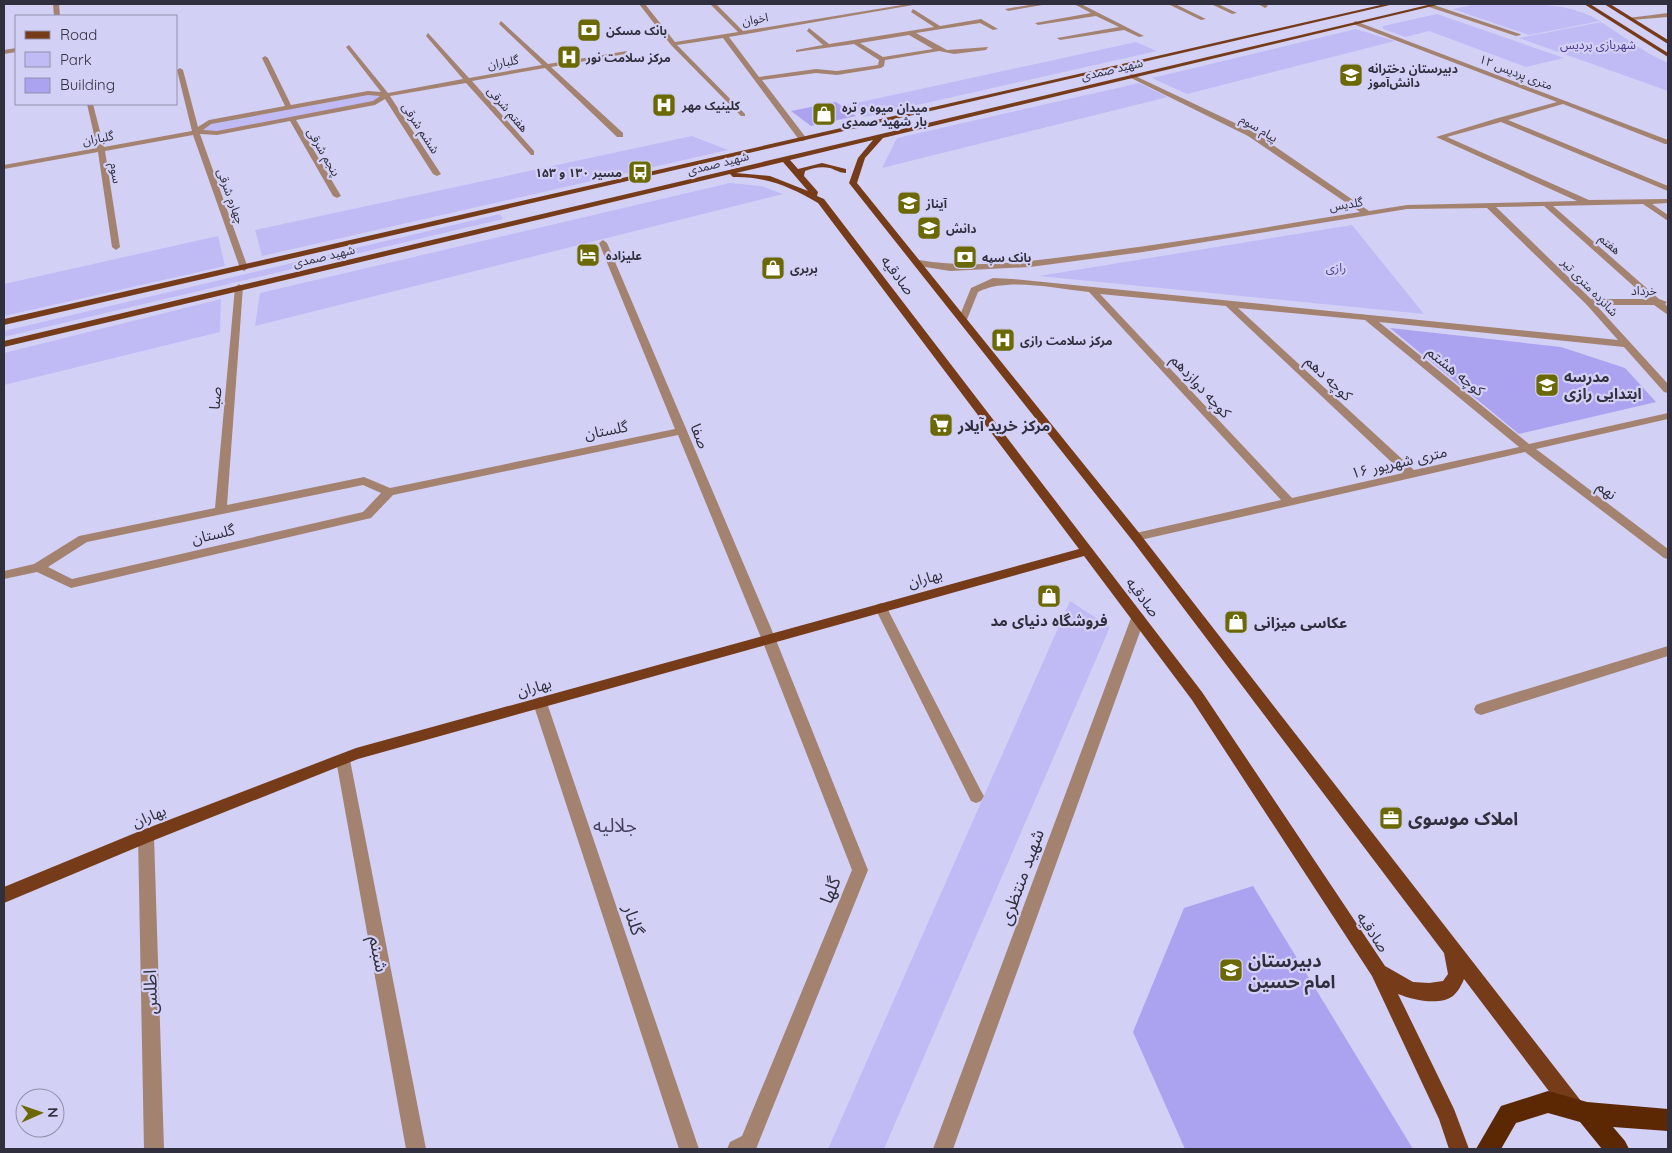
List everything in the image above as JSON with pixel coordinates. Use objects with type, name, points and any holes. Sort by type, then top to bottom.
[{"type":"highway","points":[[1488,1149],[1510,1114],[1548,1102],[1581,1112],[1668,1120]]},
{"type":"highway","points":[[1581,1112],[1617,1149]]},
{"type":"main road","name":"شهید صمدی","points":[[4,322],[1391,4]]},
{"type":"main road","points":[[1607,4],[1668,42]]},
{"type":"main road","name":"شهید صمدی","points":[[4,344],[1434,5]]},
{"type":"main road","points":[[1585,5],[1593,8],[1668,55]]},
{"type":"main road","points":[[1239,39],[1237,41],[1243,45],[1258,46]]},
{"type":"main road","points":[[1208,46],[1224,47],[1230,50],[1228,53]]},
{"type":"main road","points":[[853,183],[855,167],[868,147],[885,134]]},
{"type":"main road","name":"صادقیه","points":[[823,149],[919,264],[1136,536],[1448,945],[1581,1112]]},
{"type":"main road","points":[[784,158],[821,201]]},
{"type":"main road","points":[[800,176],[801,170],[822,165],[834,166],[843,171]]},
{"type":"main road","name":"صادقیه","points":[[700,179],[741,174],[771,179],[797,187],[821,201],[1197,696],[1378,970],[1447,1116],[1459,1149]]},
{"type":"main road","points":[[517,204],[528,220]]},
{"type":"main road","name":"بهاران","points":[[4,895],[146,836],[343,760],[540,703],[1088,551]]},
{"type":"main road","points":[[1378,970],[1398,987],[1426,994],[1448,989],[1457,976],[1455,960],[1448,945]]},
{"type":"street","points":[[642,4],[673,44],[743,115]]},
{"type":"street","points":[[713,4],[742,33]]},
{"type":"street","name":"اخوان","points":[[803,139],[725,36],[916,4]]},
{"type":"street","points":[[1008,9],[1046,4]]},
{"type":"street","points":[[1077,4],[1141,36]]},
{"type":"street","points":[[1171,4],[1202,19]]},
{"type":"street","points":[[1214,4],[1234,13]]},
{"type":"street","points":[[1434,5],[1518,35]]},
{"type":"street","points":[[912,11],[939,28]]},
{"type":"street","points":[[1038,23],[1097,14]]},
{"type":"street","points":[[1631,18],[1668,15]]},
{"type":"street","points":[[804,58],[798,51],[981,21],[995,29]]},
{"type":"street","name":"۱۲ متری پردیس","points":[[1355,23],[1668,142]]},
{"type":"street","points":[[501,24],[620,135]]},
{"type":"street","points":[[1060,38],[1125,28]]},
{"type":"street","points":[[809,30],[830,47]]},
{"type":"street","points":[[911,33],[937,50],[954,54],[986,48]]},
{"type":"street","name":"هفتم شرقی","points":[[428,35],[531,153]]},
{"type":"street","points":[[673,44],[725,36]]},
{"type":"street","points":[[857,42],[882,59],[937,50]]},
{"type":"street","name":"ششم شرقی","points":[[350,47],[386,94],[437,174]]},
{"type":"street","name":"گلباران","points":[[386,94],[625,52]]},
{"type":"street","points":[[265,58],[288,108]]},
{"type":"street","points":[[758,79],[816,71],[837,73],[881,66],[882,59]]},
{"type":"street","points":[[810,64],[816,71]]},
{"type":"street","name":"چهارم شرقی","points":[[180,70],[196,132],[244,268]]},
{"type":"street","name":"پیام سوم","points":[[1131,76],[1251,134],[1367,213]]},
{"type":"street","points":[[196,132],[209,122],[368,93],[386,94]]},
{"type":"street","points":[[196,132],[217,133],[375,103],[386,94]]},
{"type":"street","points":[[1564,102],[1440,137],[1589,203]]},
{"type":"street","name":"سوم","points":[[90,105],[100,149],[116,247]]},
{"type":"street","name":"پنجم شرقی","points":[[292,118],[336,196]]},
{"type":"street","points":[[1500,119],[1668,188]]},
{"type":"street","name":"گلباران","points":[[4,167],[196,132]]},
{"type":"street","name":"گلدیس","points":[[1030,264],[1143,249],[1407,207],[1668,201]]},
{"type":"street","points":[[1645,202],[1668,219]]},
{"type":"street","name":"هفتم","points":[[1546,204],[1663,302],[1668,312]]},
{"type":"street","name":"شانزده متری تیر","points":[[1490,206],[1589,302],[1668,390]]},
{"type":"street","name":"صفا","points":[[603,243],[769,640]]},
{"type":"street","points":[[919,264],[950,268],[1030,264]]},
{"type":"street","points":[[963,320],[974,290],[1030,264]]},
{"type":"street","points":[[987,283],[1013,282],[1626,344]]},
{"type":"street","name":"صبا","points":[[221,511],[239,287]]},
{"type":"street","name":"کوچه دوازدهم","points":[[1091,290],[1289,502]]},
{"type":"street","name":"خرداد","points":[[1589,302],[1663,302]]},
{"type":"street","name":"کوچه دهم","points":[[1228,303],[1411,474]]},
{"type":"street","name":"کوچه هشتم","points":[[1366,317],[1527,448]]},
{"type":"street","name":"۱۶ متری شهریور","points":[[1136,536],[1668,416]]},
{"type":"street","name":"گلستان","points":[[38,567],[71,584],[367,515],[389,492],[682,431]]},
{"type":"street","name":"نهم","points":[[1527,448],[1668,555]]},
{"type":"street","name":"گلستان","points":[[4,575],[38,567],[83,538],[364,481],[389,492]]},
{"type":"street","points":[[881,608],[976,796]]},
{"type":"street","name":"شهید منتظری","points":[[942,1149],[1138,618]]},
{"type":"street","name":"گلها","points":[[737,1149],[749,1143],[860,870],[769,640]]},
{"type":"street","points":[[1481,709],[1668,651]]},
{"type":"street","name":"گلنار","points":[[540,703],[689,1149]]},
{"type":"street","name":"شبنم","points":[[343,760],[416,1149]]},
{"type":"street","name":"اطلس","points":[[146,836],[154,1149]]},
{"type":"green space","points":[[1477,4],[1557,6],[1587,14],[1600,21],[1529,35],[1453,9]]},
{"type":"green space","points":[[1437,14],[1564,58],[1526,67],[1429,31],[1405,37],[1383,29],[1383,26]]},
{"type":"green space","name":"شهربازی پردیس","points":[[1601,22],[1648,53],[1668,63],[1668,91],[1519,38]]},
{"type":"green space","points":[[1356,29],[1395,41],[1187,94],[1152,78]]},
{"type":"green space","points":[[1136,42],[1157,51],[864,117],[847,105]]},
{"type":"green space","points":[[1139,83],[1168,97],[882,168],[897,138]]},
{"type":"green space","points":[[368,93],[385,95],[374,103],[217,133],[196,132],[209,122]]},
{"type":"green space","points":[[692,136],[728,150],[262,256],[255,230]]},
{"type":"green space","points":[[730,183],[761,186],[783,194],[255,326],[260,293]]},
{"type":"green space","points":[[500,214],[503,219],[4,337],[4,331]]},
{"type":"green space","name":"رازی","points":[[1352,225],[1424,314],[1039,276]]},
{"type":"green space","points":[[218,236],[225,266],[4,316],[4,284]]},
{"type":"green space","points":[[221,299],[220,332],[4,385],[4,353]]},
{"type":"green space","points":[[1070,601],[1110,627],[884,1149],[828,1149]]},
{"type":"building","name":"میدان میوه و تره بار شهید صمدی","points":[[836,102],[856,116],[811,126],[791,111]]},
{"type":"building","name":"مدرسه ابتدایی رازی","points":[[1390,328],[1561,347],[1625,368],[1656,402],[1519,434]]},
{"type":"building","name":"دبیرستان امام حسین","points":[[1253,886],[1413,1149],[1185,1149],[1133,1032],[1184,908]]},
{"type":"place","name":"بانک مسکن","points":[[589,30]]},
{"type":"place","name":"مرکز سلامت نور","points":[[569,57]]},
{"type":"place","name":"دبیرستان دخترانه دانش‌آموز","points":[[1351,75]]},
{"type":"place","name":"کلینیک مهر","points":[[664,105]]},
{"type":"place","name":"میدان میوه و تره بار شهید صمدی","points":[[824,114]]},
{"type":"place","name":"مسیر ۱۳۰ و ۱۵۳","points":[[640,172]]},
{"type":"place","name":"آیناز","points":[[909,203]]},
{"type":"place","name":"دانش","points":[[929,228]]},
{"type":"place","name":"علیزاده","points":[[588,255]]},
{"type":"place","name":"بانک سپه","points":[[965,257]]},
{"type":"place","name":"بربری","points":[[773,268]]},
{"type":"place","name":"مرکز سلامت رازی","points":[[1003,340]]},
{"type":"place","name":"مدرسه ابتدایی رازی","points":[[1547,385]]},
{"type":"place","name":"مرکز خرید آیلار","points":[[941,425]]},
{"type":"place","name":"فروشگاه دنیای مد","points":[[1049,596]]},
{"type":"place","name":"عکاسی میزانی","points":[[1236,622]]},
{"type":"place","name":"املاک موسوی","points":[[1391,818]]},
{"type":"place","name":"دبیرستان امام حسین","points":[[1231,970]]},
{"type":"district","name":"جلالیه","points":[[615,825]]}]
